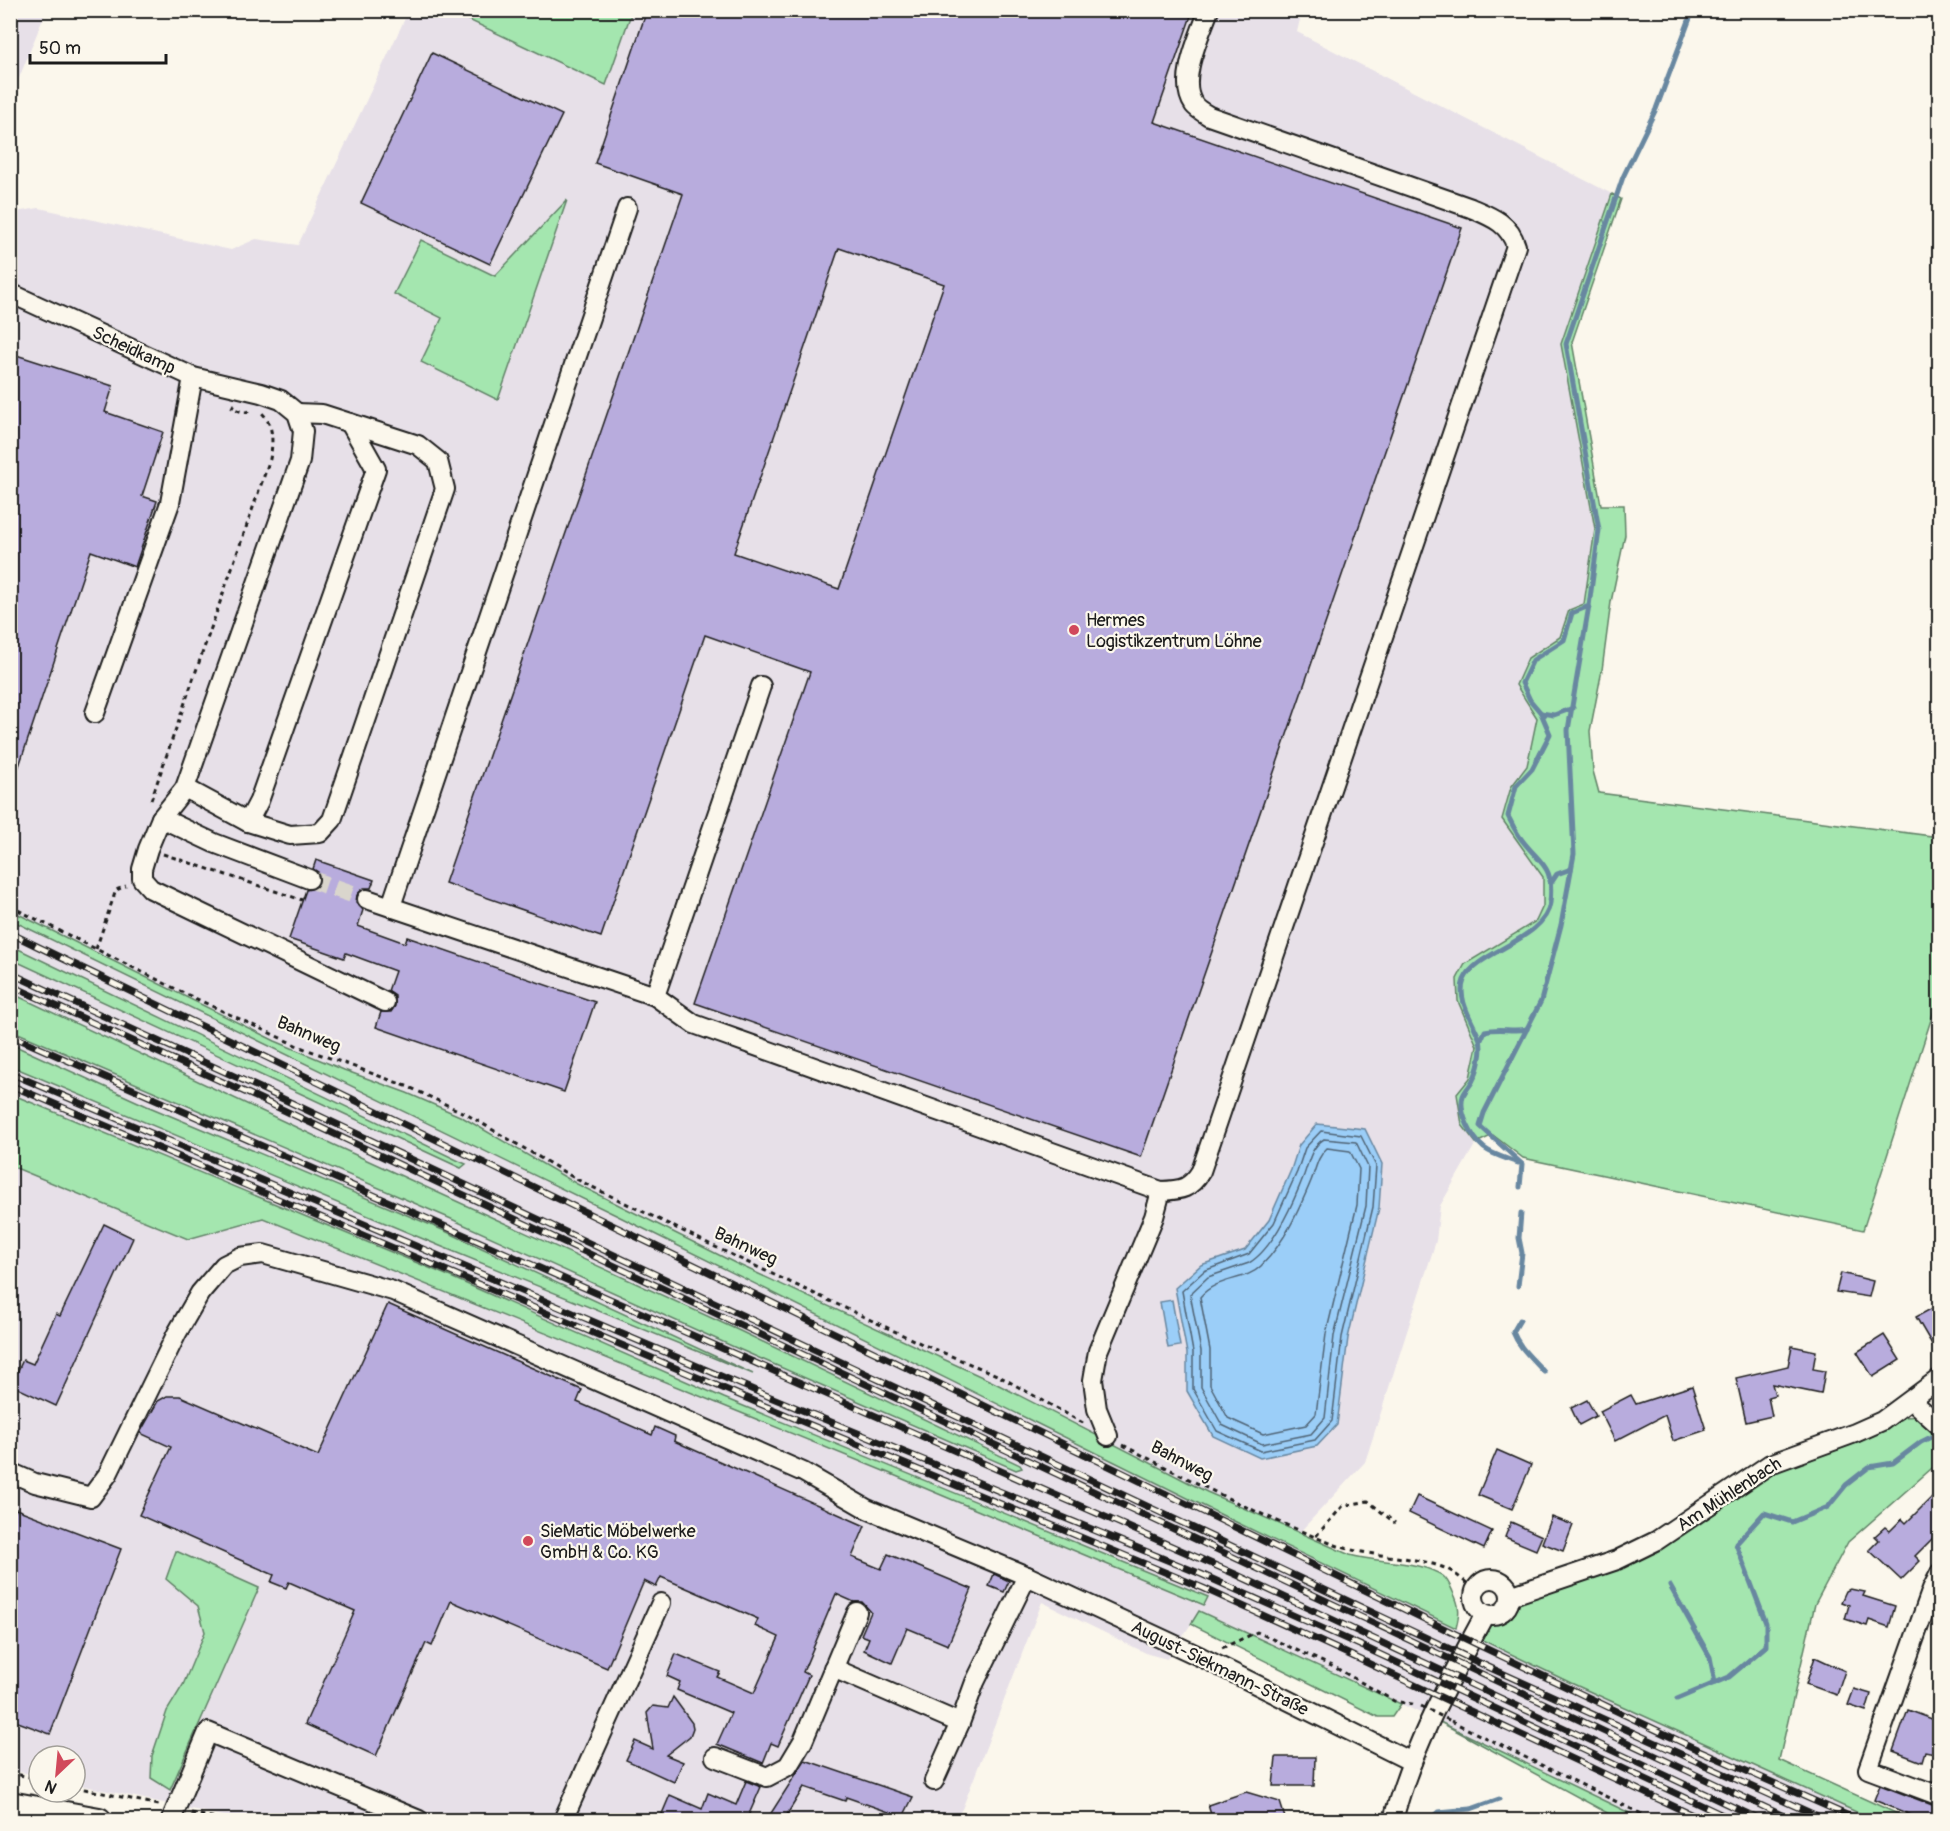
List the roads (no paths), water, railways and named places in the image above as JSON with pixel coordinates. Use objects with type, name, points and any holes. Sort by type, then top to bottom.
[{"type":"main road","points":[[10,1804],[99,1821]]},
{"type":"street","points":[[367,898],[656,996],[694,1024],[1161,1191],[1178,1190],[1194,1184],[1201,1171],[1516,246],[1512,233],[1495,218],[1209,116],[1194,106],[1187,89],[1190,65],[1209,10]]},
{"type":"street","points":[[391,906],[627,208]]},
{"type":"street","name":"Scheidkamp","points":[[10,293],[194,377],[261,393],[281,400],[297,413]]},
{"type":"street","points":[[95,713],[170,503],[194,377]]},
{"type":"street","points":[[184,788],[248,822],[290,835],[320,833],[332,820],[445,489],[438,462],[418,445],[322,414],[297,413],[303,430],[300,461],[184,788],[161,818],[142,869],[142,879],[151,889],[384,1002]]},
{"type":"street","points":[[248,822],[259,801],[376,469],[350,423]]},
{"type":"street","points":[[656,996],[761,686]]},
{"type":"street","points":[[161,818],[214,843],[309,879]]},
{"type":"street","points":[[1108,1436],[1097,1409],[1093,1380],[1098,1352],[1154,1217],[1161,1191]]},
{"type":"street","name":"August-Siekmann-Straße","points":[[10,1472],[36,1483],[91,1497],[108,1474],[177,1333],[200,1293],[224,1265],[240,1257],[263,1254],[393,1292],[803,1472],[867,1509],[1027,1576],[1201,1657],[1412,1762]]},
{"type":"street","name":"Am Mühlenbach","points":[[1510,1596],[1617,1560],[1656,1542],[1770,1464],[1882,1421],[1912,1401],[1940,1378]]},
{"type":"street","points":[[1912,1401],[1940,1426]]},
{"type":"street","points":[[1940,1574],[1932,1588],[1868,1769],[1940,1796]]},
{"type":"street","points":[[934,1781],[960,1723],[975,1682],[1027,1576]]},
{"type":"street","points":[[1492,1579],[1504,1584],[1510,1596],[1508,1606],[1500,1614],[1495,1615],[1485,1614],[1474,1601],[1475,1590],[1479,1584],[1492,1579]]},
{"type":"street","points":[[563,1821],[661,1604]]},
{"type":"street","points":[[715,1757],[767,1777],[788,1766],[803,1741],[857,1612]]},
{"type":"street","points":[[1393,1821],[1401,1790],[1427,1726],[1485,1614]]},
{"type":"street","points":[[833,1668],[960,1723]]},
{"type":"street","points":[[172,1815],[208,1732],[419,1821]]},
{"type":"water","points":[[1317,1124],[1365,1129],[1382,1164],[1379,1208],[1348,1338],[1337,1425],[1317,1446],[1260,1458],[1213,1436],[1187,1391],[1187,1353],[1175,1288],[1201,1265],[1245,1250],[1269,1220],[1291,1170],[1299,1145]]},
{"type":"water","points":[[1172,1300],[1180,1346],[1168,1348],[1160,1302]]},
{"type":"waterway","points":[[1520,1187],[1522,1164],[1480,1126],[1484,1113],[1541,1001],[1561,925],[1574,854],[1568,730],[1599,530],[1566,344],[1623,177],[1656,109],[1693,10]]},
{"type":"waterway","points":[[1518,1163],[1484,1148],[1475,1138],[1464,1117],[1463,1096],[1475,1076],[1481,1050],[1480,1040],[1464,1003],[1462,988],[1471,970],[1536,927],[1545,916],[1550,903],[1551,890],[1548,873],[1541,861],[1520,837],[1508,816],[1516,786],[1532,769],[1550,734],[1541,713],[1530,700],[1522,683],[1533,660],[1564,640],[1572,613],[1589,606]]},
{"type":"waterway","points":[[1541,713],[1554,715],[1573,708]]},
{"type":"waterway","points":[[1551,883],[1557,874],[1571,869]]},
{"type":"waterway","points":[[1480,1042],[1485,1031],[1527,1029]]},
{"type":"waterway","points":[[1518,1286],[1522,1253],[1519,1238],[1521,1213]]},
{"type":"waterway","points":[[1520,1320],[1513,1332],[1523,1348],[1544,1372]]},
{"type":"waterway","points":[[1677,1699],[1729,1677],[1766,1646],[1766,1623],[1736,1544],[1764,1513],[1792,1522],[1828,1507],[1846,1485],[1869,1467],[1893,1463],[1931,1437]]},
{"type":"waterway","points":[[1670,1586],[1710,1657],[1715,1683]]},
{"type":"waterway","points":[[1430,1820],[1439,1812],[1471,1809],[1499,1799]]},
{"type":"tunnel","points":[[309,879],[367,899]]},
{"type":"railway","points":[[10,933],[1445,1629],[1692,1747],[1858,1820]]},
{"type":"railway","points":[[10,973],[260,1088],[1484,1665],[1826,1820]]},
{"type":"railway","points":[[10,985],[258,1098],[1792,1820]]},
{"type":"railway","points":[[10,1035],[1235,1574],[1761,1820]]},
{"type":"railway","points":[[10,1073],[763,1394],[1201,1574],[1364,1647],[1733,1820]]},
{"type":"railway","points":[[10,1085],[765,1406],[1203,1588],[1703,1820]]},
{"type":"place","name":"Hermes Logistikzentrum Löhne","points":[[1074,630]]},
{"type":"place","name":"SieMatic Möbelwerke GmbH & Co. KG","points":[[528,1541]]}]
